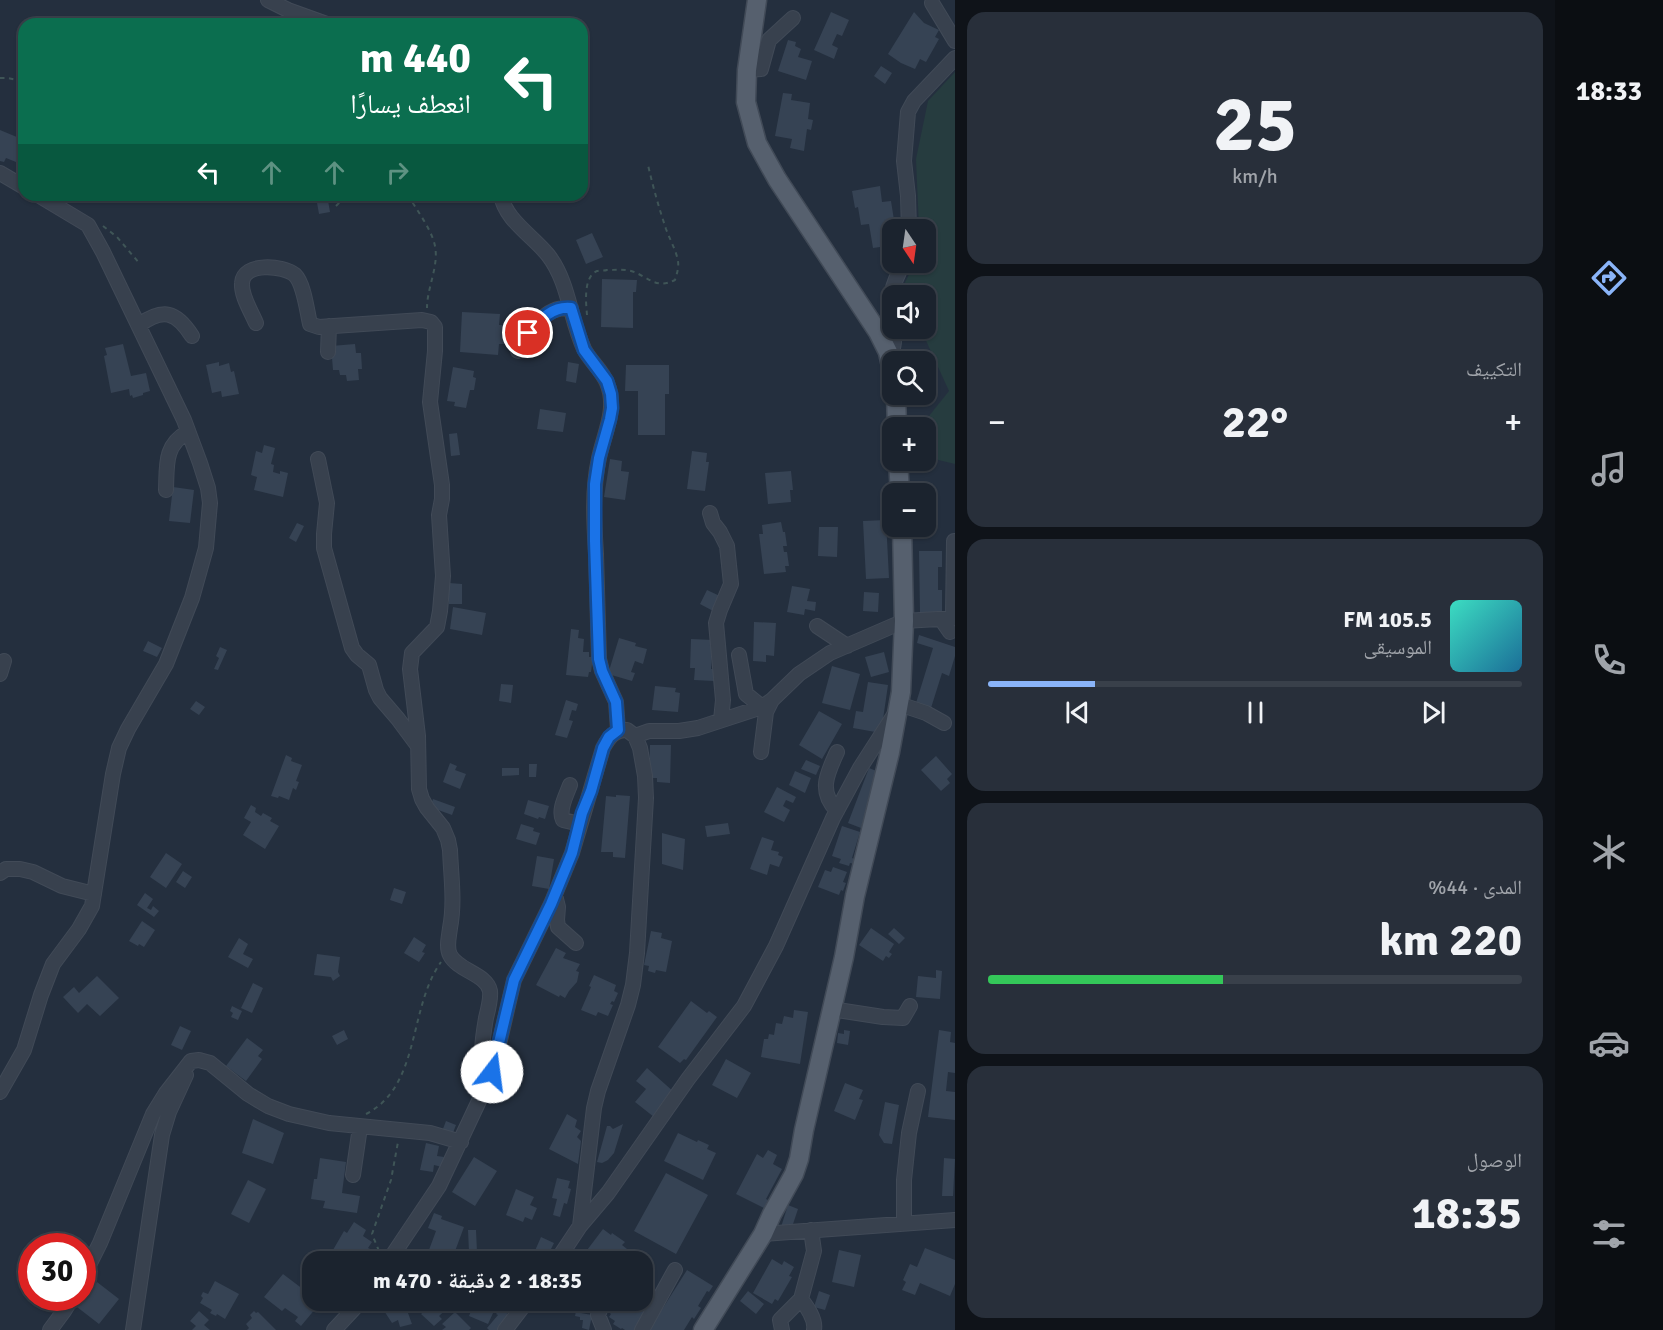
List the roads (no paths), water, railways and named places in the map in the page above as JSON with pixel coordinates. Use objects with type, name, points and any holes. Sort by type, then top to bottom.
[{"type":"main road","points":[[757,0],[747,69],[747,102],[757,142],[777,179],[878,332],[888,351]]},
{"type":"main road","points":[[703,1330],[763,1234],[794,1174],[799,1159],[844,957],[855,896],[899,706],[903,672],[904,621],[902,537]]},
{"type":"street","points":[[268,0],[310,18]]},
{"type":"street","points":[[932,3],[955,41]]},
{"type":"street","points":[[747,69],[761,69],[770,40],[793,18]]},
{"type":"street","points":[[909,219],[904,161],[908,112],[914,101],[955,58]]},
{"type":"street","points":[[0,173],[18,184]]},
{"type":"street","points":[[0,1092],[24,1050],[53,964],[79,929],[92,906],[119,748],[169,658],[192,598],[206,548],[210,504],[208,488],[180,411],[103,252],[88,225],[48,201]]},
{"type":"street","points":[[503,201],[506,211],[549,257],[563,286],[584,350],[607,381],[611,394],[612,408],[595,484],[595,541],[599,659],[616,702],[618,730]]},
{"type":"street","points":[[256,323],[242,283],[244,276],[249,272],[261,267],[272,267],[294,275],[301,284],[310,324],[319,327],[422,320],[431,322],[435,327],[430,402],[442,485],[439,515],[442,592],[437,627],[417,646],[410,661],[418,746],[419,789],[427,808],[443,828],[450,850],[453,910],[448,953],[462,968],[487,983],[490,991],[481,1056],[486,1086]]},
{"type":"street","points":[[518,351],[528,333],[543,317],[557,308],[571,308]]},
{"type":"street","points":[[139,325],[153,315],[170,315],[184,324],[192,336]]},
{"type":"street","points":[[328,352],[329,326]]},
{"type":"street","points":[[166,489],[168,454],[171,446],[178,437],[188,432]]},
{"type":"street","points":[[318,459],[327,503],[324,548],[349,639],[357,655],[369,664],[380,698],[418,746]]},
{"type":"street","points":[[710,513],[713,523],[727,546],[731,584],[716,623],[723,700],[721,720]]},
{"type":"street","points":[[950,632],[954,541]]},
{"type":"street","points":[[635,736],[649,730],[689,730],[767,704],[799,674],[830,652],[904,621],[950,618]]},
{"type":"street","points":[[817,626],[847,646]]},
{"type":"street","points":[[739,655],[746,694],[767,704]]},
{"type":"street","points":[[761,752],[767,704]]},
{"type":"street","points":[[563,1251],[744,1006],[776,946],[837,811],[860,768],[899,706],[926,713],[944,723]]},
{"type":"street","points":[[392,1251],[435,1193],[461,1142],[496,1057],[514,980],[555,895],[572,853],[603,748],[609,737],[618,730],[627,730],[635,736],[640,748],[646,798],[637,953],[630,994],[594,1108],[580,1226]]},
{"type":"street","points":[[837,752],[825,783],[831,806],[837,811]]},
{"type":"street","points":[[570,785],[561,810],[561,817],[563,820],[580,824]]},
{"type":"street","points":[[0,873],[6,869],[20,869],[33,872],[62,886],[94,894]]},
{"type":"street","points":[[555,895],[558,927],[576,943]]},
{"type":"street","points":[[831,1009],[903,1018],[910,1006]]},
{"type":"street","points":[[96,1252],[153,1114],[191,1061],[199,1060],[210,1063],[248,1094],[279,1110],[312,1120],[361,1121],[400,1130],[430,1133],[461,1142]]},
{"type":"street","points":[[133,1330],[162,1135],[169,1112],[191,1061]]},
{"type":"street","points":[[904,1223],[904,1180],[909,1133],[918,1091]]},
{"type":"street","points":[[353,1175],[361,1121]]},
{"type":"street","points":[[763,1234],[955,1220]]},
{"type":"street","points":[[782,1330],[780,1320],[801,1299],[814,1251],[812,1230]]},
{"type":"street","points":[[642,1330],[675,1270]]},
{"type":"street","points":[[801,1299],[815,1325],[814,1330]]},
{"type":"street","points":[[50,1330],[64,1311]]},
{"type":"street","points":[[334,1330],[352,1311]]},
{"type":"street","points":[[505,1330],[520,1311]]},
{"type":"street","points":[[600,1311],[598,1315],[604,1330]]}]
